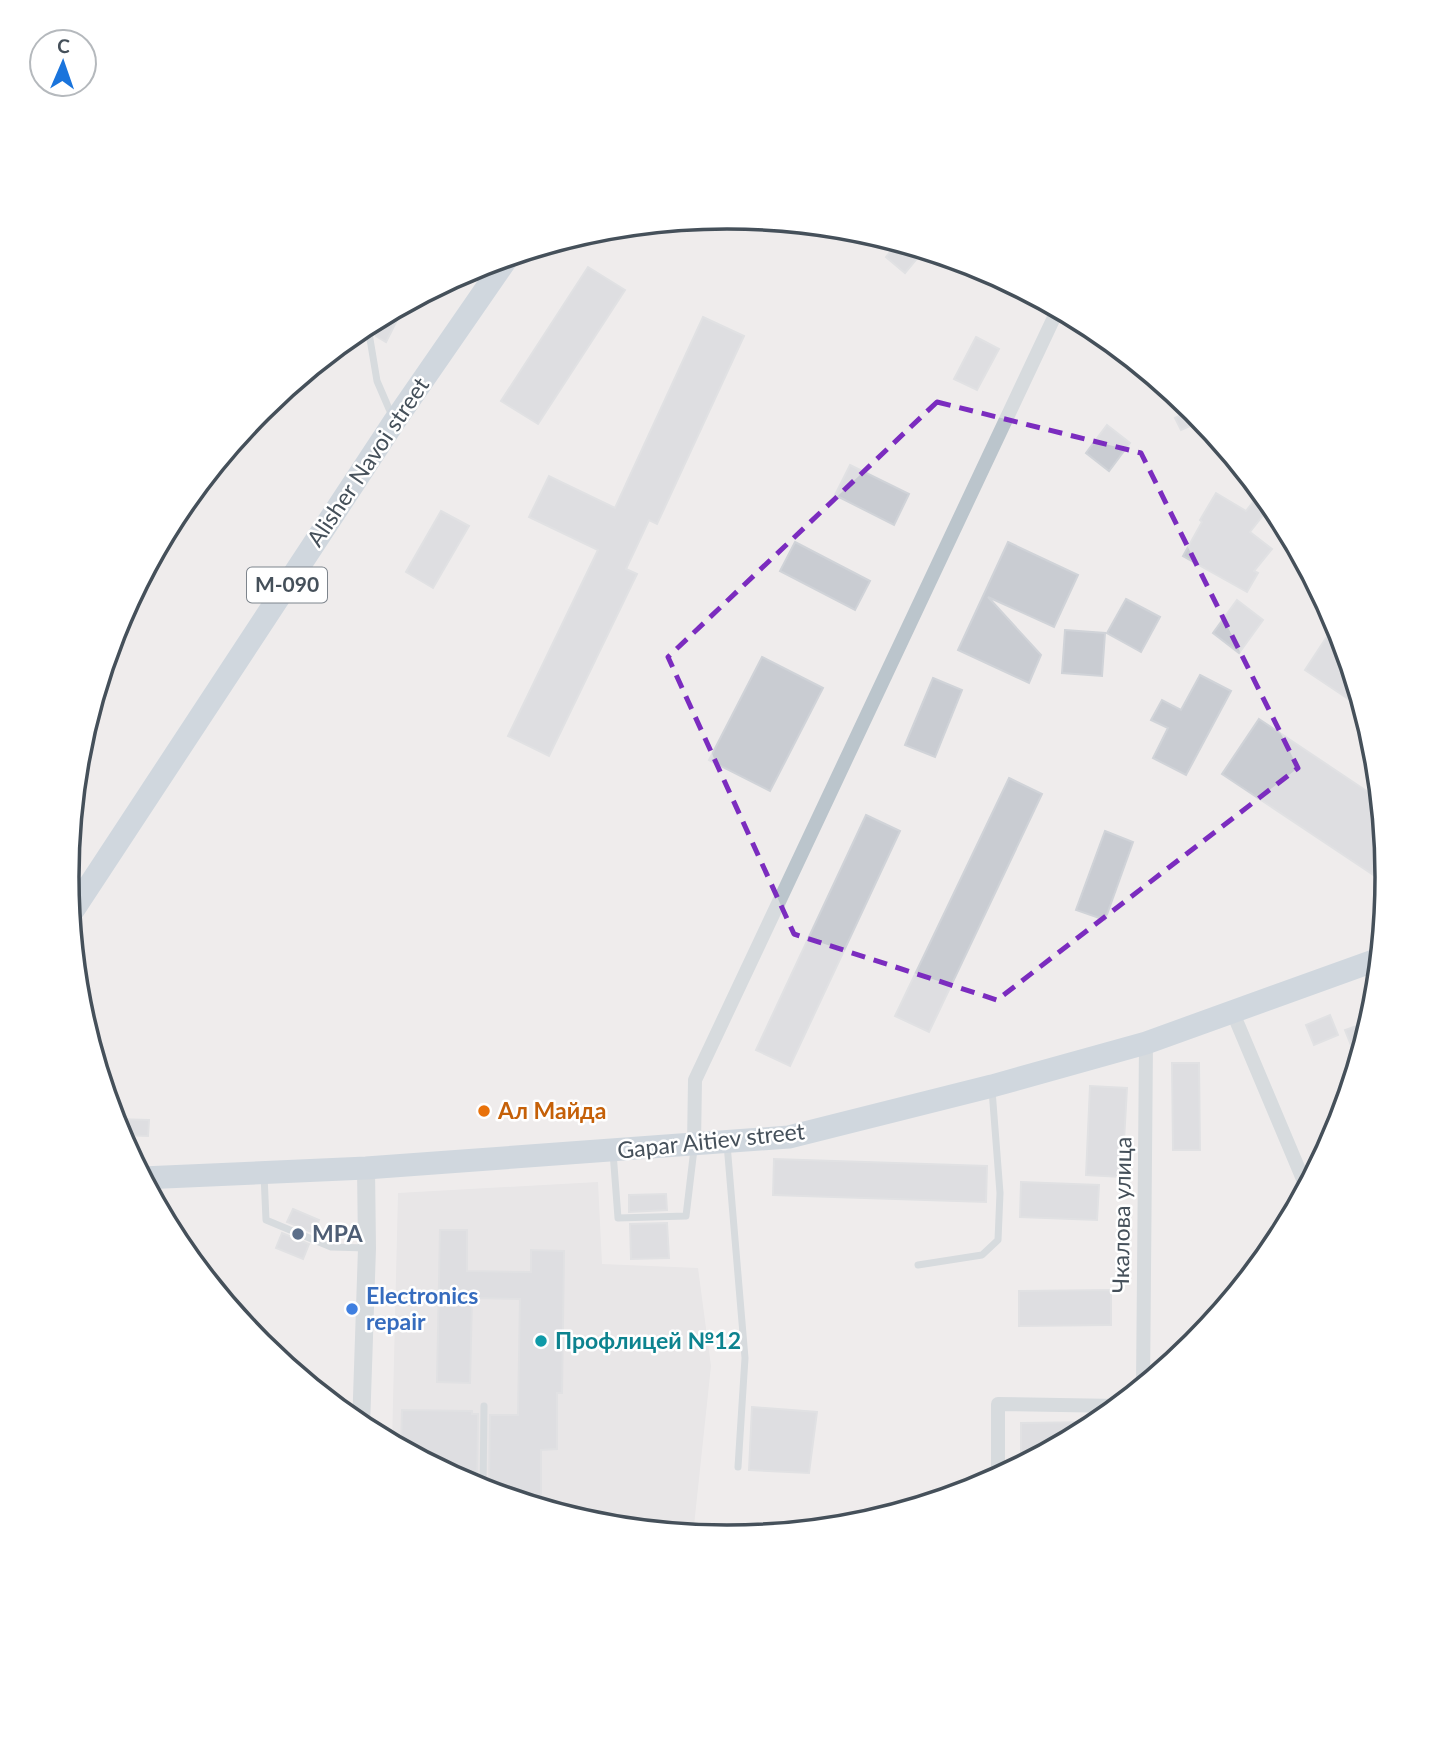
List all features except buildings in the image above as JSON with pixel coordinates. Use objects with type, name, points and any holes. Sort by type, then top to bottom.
[{"type":"main road","name":"Alisher Navoi street","points":[[80,900],[394,422],[497,272]]},
{"type":"main road","name":"Gapar Aitiev street","points":[[153,1177],[366,1168],[789,1137],[992,1086],[1146,1043],[1370,963]]},
{"type":"street","points":[[694,1145],[695,1080],[1054,318]]},
{"type":"street","points":[[1233,1013],[1302,1176]]},
{"type":"street","name":"Чкалова улица","points":[[1143,1374],[1146,1043]]},
{"type":"street","points":[[361,1413],[367,1248],[366,1168]]},
{"type":"street","points":[[998,1466],[998,1404],[1103,1406]]},
{"type":"lane","points":[[370,336],[377,381],[394,422]]},
{"type":"lane","points":[[918,1265],[982,1255],[998,1240],[1000,1193],[992,1086]]},
{"type":"lane","points":[[727,1143],[745,1358],[738,1467]]},
{"type":"lane","points":[[613,1151],[618,1218],[685,1216],[694,1145]]},
{"type":"lane","points":[[264,1174],[265,1220],[331,1247],[367,1248]]},
{"type":"lane","points":[[483,1478],[484,1406]]},
{"type":"highlighted area","points":[[937,402],[1141,453],[1298,768],[997,1000],[794,934],[668,657]]},
{"type":"shaded area","points":[[598,1182],[602,1264],[698,1268],[711,1366],[694,1524],[642,1520],[559,1504],[479,1476],[440,1459],[392,1432],[398,1193]]},
{"type":"place","name":"Ал Майда","points":[[484,1111]]},
{"type":"place","name":"MPA","points":[[298,1234]]},
{"type":"place","name":"Electronics repair","points":[[352,1309]]},
{"type":"place","name":"Профлицей №12","points":[[541,1341]]}]
